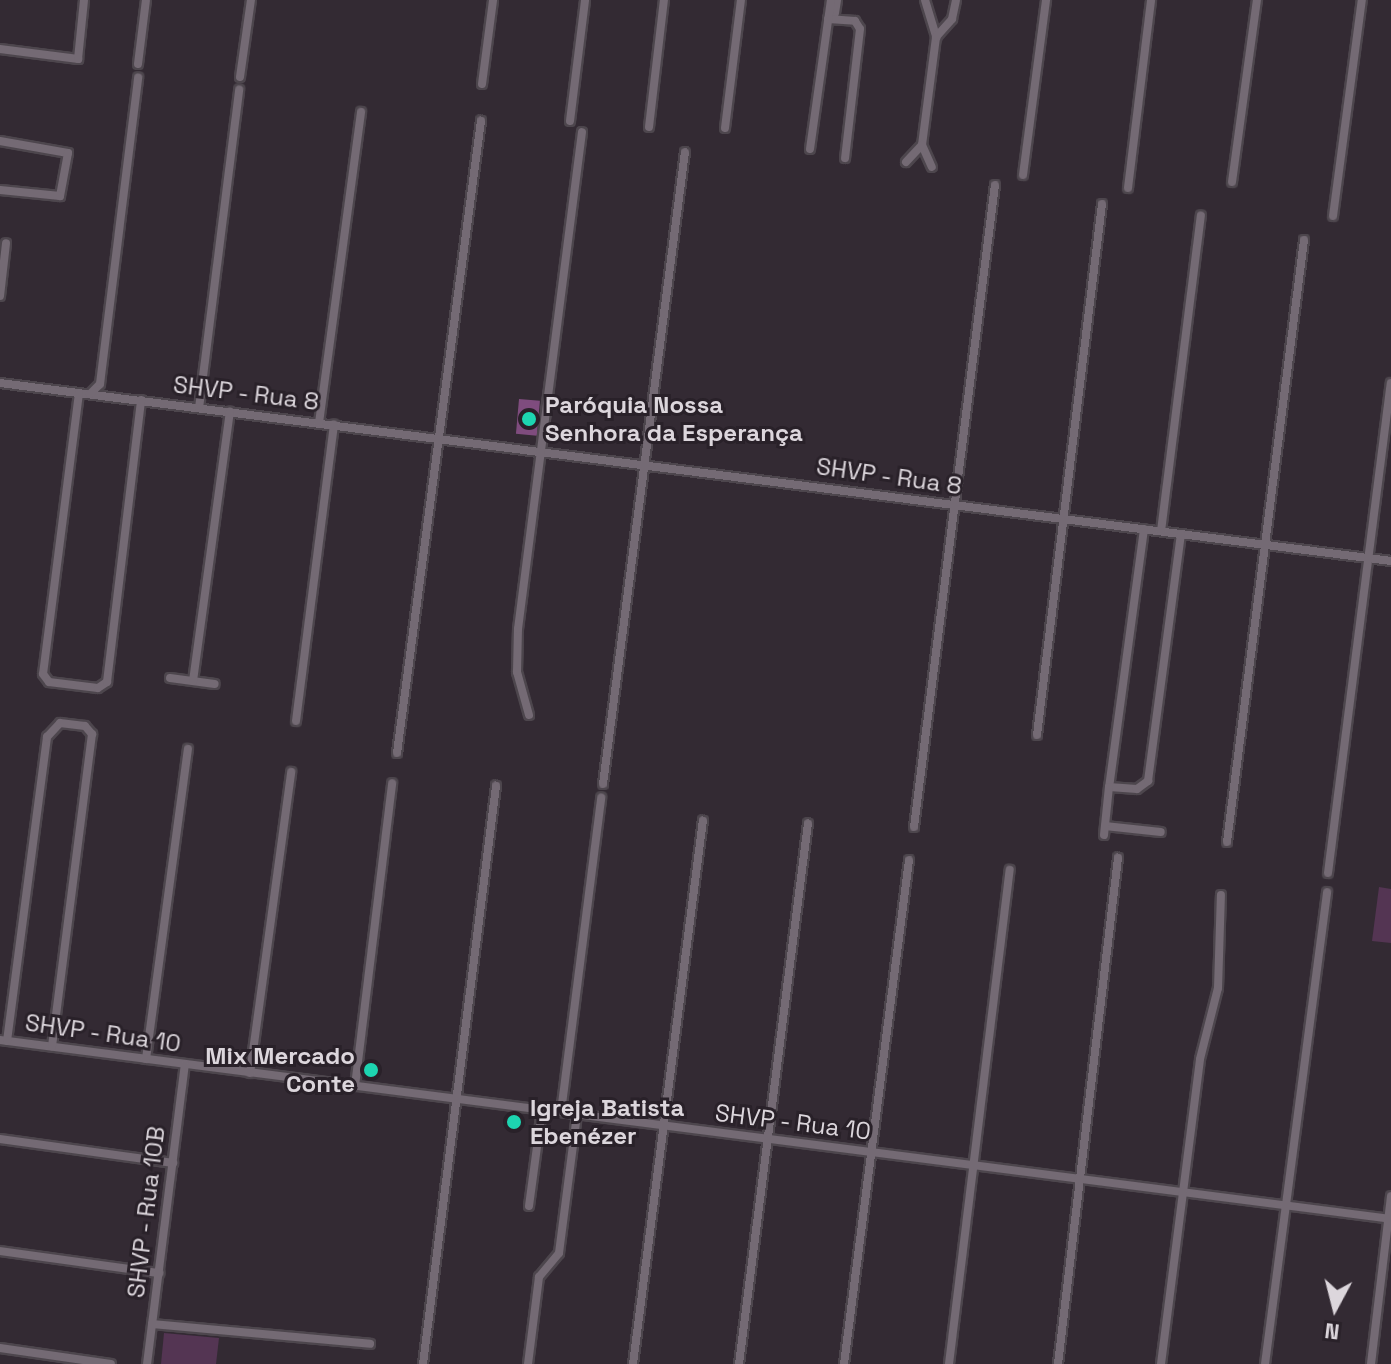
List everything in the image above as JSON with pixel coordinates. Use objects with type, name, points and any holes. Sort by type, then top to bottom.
[{"type":"street","points":[[0,49],[78,59],[84,0]]},
{"type":"street","points":[[138,64],[146,0]]},
{"type":"street","points":[[240,77],[251,0]]},
{"type":"street","points":[[482,84],[493,0]]},
{"type":"street","points":[[570,121],[585,0]]},
{"type":"street","points":[[649,127],[664,0]]},
{"type":"street","points":[[725,128],[741,0]]},
{"type":"street","points":[[810,149],[834,0]]},
{"type":"street","points":[[925,0],[936,37],[922,145],[932,167]]},
{"type":"street","points":[[936,37],[952,19],[956,0]]},
{"type":"street","points":[[1023,175],[1046,0]]},
{"type":"street","points":[[1128,188],[1151,0]]},
{"type":"street","points":[[1232,182],[1257,0]]},
{"type":"street","points":[[1333,216],[1362,0]]},
{"type":"street","points":[[832,16],[855,21],[860,29],[845,158]]},
{"type":"street","points":[[90,394],[100,384],[138,77]]},
{"type":"street","points":[[199,408],[239,90]]},
{"type":"street","points":[[319,423],[361,112]]},
{"type":"street","points":[[397,753],[435,438],[481,121]]},
{"type":"street","points":[[529,715],[516,657],[582,132]]},
{"type":"street","points":[[0,141],[68,153],[60,196],[0,190]]},
{"type":"street","points":[[906,162],[922,145]]},
{"type":"street","points":[[603,784],[685,152]]},
{"type":"street","points":[[914,827],[995,185]]},
{"type":"street","points":[[1037,735],[1060,519],[1102,204]]},
{"type":"street","points":[[1161,531],[1201,216]]},
{"type":"street","points":[[1227,842],[1304,240]]},
{"type":"street","points":[[0,296],[6,243]]},
{"type":"street","name":"SHVP - Rua 8","points":[[0,383],[1391,561]]},
{"type":"street","points":[[1328,873],[1391,383]]},
{"type":"street","points":[[79,393],[43,674],[49,682],[98,688],[107,682],[141,400]]},
{"type":"street","points":[[193,681],[230,412]]},
{"type":"street","points":[[296,721],[334,424]]},
{"type":"street","points":[[1144,529],[1105,831],[1161,832]]},
{"type":"street","points":[[1109,787],[1142,788],[1148,781],[1181,534]]},
{"type":"street","points":[[170,678],[215,684]]},
{"type":"street","points":[[3,1040],[47,737],[55,724],[85,726],[92,734],[52,1046]]},
{"type":"street","points":[[146,1059],[188,749]]},
{"type":"street","points":[[250,1073],[291,772]]},
{"type":"street","points":[[355,1086],[392,783]]},
{"type":"street","points":[[423,1364],[496,786]]},
{"type":"street","points":[[561,1112],[601,798]]},
{"type":"street","points":[[633,1364],[703,820]]},
{"type":"street","points":[[739,1364],[808,823]]},
{"type":"street","points":[[1058,1364],[1118,858]]},
{"type":"street","points":[[844,1364],[868,1152],[909,860]]},
{"type":"street","points":[[949,1364],[1010,870]]},
{"type":"street","points":[[1265,1364],[1327,892]]},
{"type":"street","points":[[1161,1364],[1200,1059],[1218,988],[1221,895]]},
{"type":"street","name":"SHVP - Rua 10","points":[[3,1040],[1390,1218]]},
{"type":"street","name":"SHVP - Rua 10B","points":[[147,1364],[185,1064]]},
{"type":"street","points":[[529,1206],[542,1110]]},
{"type":"street","points":[[528,1364],[539,1277],[561,1247],[577,1115]]},
{"type":"street","points":[[0,1139],[173,1163]]},
{"type":"street","points":[[1371,1364],[1391,1196]]},
{"type":"street","points":[[0,1251],[159,1273]]},
{"type":"street","points":[[152,1324],[370,1344]]},
{"type":"street","points":[[0,1348],[111,1364]]},
{"type":"shaded area","points":[[1379,887],[1391,889],[1391,943],[1372,941]]},
{"type":"shaded area","points":[[164,1333],[219,1338],[216,1364],[161,1364]]},
{"type":"building","name":"Paróquia Nossa Senhora da Esperança","points":[[519,399],[540,401],[537,436],[516,434]]},
{"type":"place","name":"Paróquia Nossa Senhora da Esperança","points":[[529,419]]},
{"type":"place","name":"Mix Mercado Conte","points":[[371,1070]]},
{"type":"place","name":"Igreja Batista Ebenézer","points":[[514,1122]]}]
